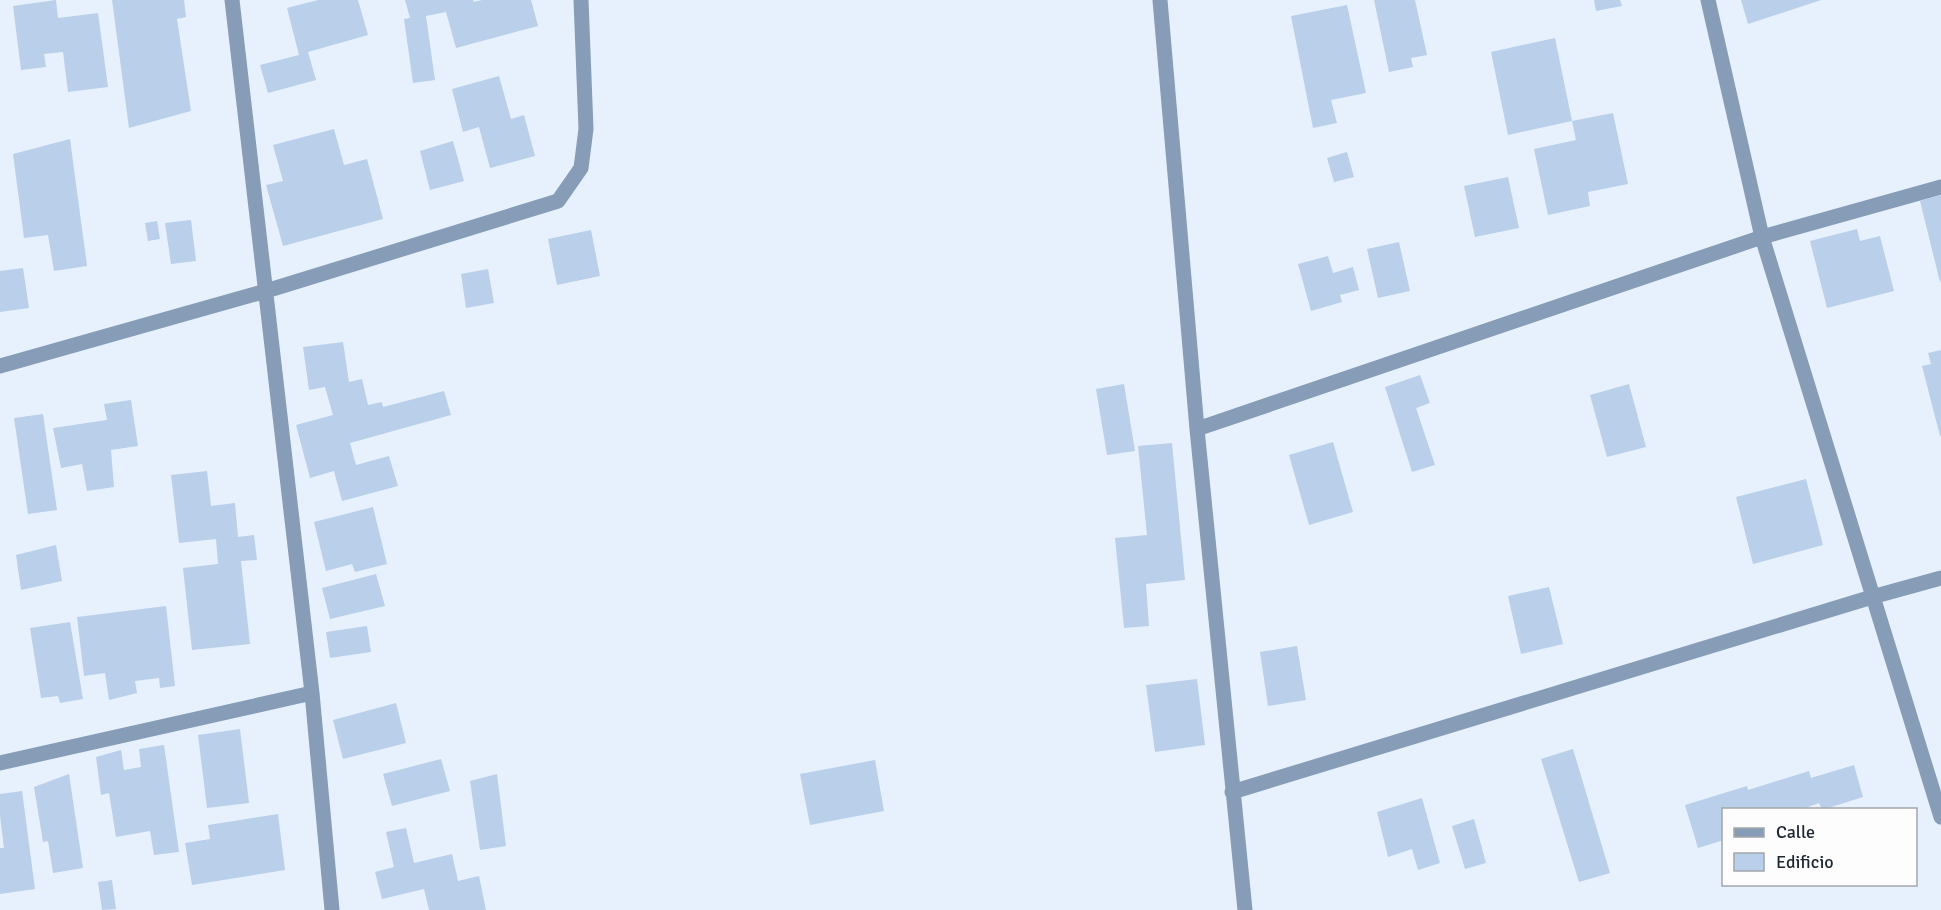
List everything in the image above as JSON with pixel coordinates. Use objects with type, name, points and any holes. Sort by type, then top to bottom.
[{"type":"street","points":[[232,0],[312,693],[332,910]]},
{"type":"street","points":[[0,366],[266,291],[558,201],[581,168],[586,129],[581,0]]},
{"type":"street","points":[[1160,0],[1197,429],[1245,910]]},
{"type":"street","points":[[1708,0],[1762,237],[1941,817]]},
{"type":"street","points":[[1197,429],[1762,237],[1941,187]]},
{"type":"street","points":[[1232,792],[1941,578]]},
{"type":"street","points":[[0,763],[312,693]]},
{"type":"building","points":[[56,0],[58,18],[98,13],[108,87],[68,92],[63,52],[44,54],[46,67],[21,70],[13,6]]},
{"type":"building","points":[[112,0],[184,0],[186,17],[177,19],[191,111],[129,128]]},
{"type":"building","points":[[318,0],[358,0],[368,35],[308,52],[316,80],[268,93],[260,65],[299,55],[287,8]]},
{"type":"building","points":[[405,0],[473,0],[474,2],[531,0],[538,26],[456,48],[446,12],[426,16],[435,80],[413,83],[404,19],[410,18]]},
{"type":"building","points":[[1374,0],[1415,0],[1427,55],[1411,58],[1413,67],[1389,72]]},
{"type":"building","points":[[1594,0],[1620,0],[1622,6],[1596,11]]},
{"type":"building","points":[[1741,0],[1821,0],[1748,24]]},
{"type":"building","points":[[1347,5],[1366,93],[1331,100],[1337,123],[1313,128],[1291,16]]},
{"type":"building","points":[[1555,38],[1572,121],[1508,135],[1491,52]]},
{"type":"building","points":[[499,76],[511,119],[524,115],[535,156],[490,168],[479,127],[463,132],[452,89]]},
{"type":"building","points":[[1613,113],[1628,184],[1588,192],[1590,206],[1548,215],[1534,149],[1576,140],[1572,121]]},
{"type":"building","points":[[334,129],[344,165],[367,159],[383,219],[283,246],[266,185],[283,181],[273,145]]},
{"type":"building","points":[[70,139],[87,266],[54,271],[48,235],[24,238],[13,154]]},
{"type":"building","points":[[453,141],[464,181],[430,190],[420,151]]},
{"type":"building","points":[[1347,152],[1354,177],[1334,182],[1327,158]]},
{"type":"building","points":[[1508,177],[1519,228],[1475,237],[1464,186]]},
{"type":"building","points":[[1941,195],[1941,281],[1940,282],[1920,201]]},
{"type":"building","points":[[191,220],[196,261],[171,264],[165,223]]},
{"type":"building","points":[[157,221],[160,239],[148,241],[145,223]]},
{"type":"building","points":[[1857,229],[1860,241],[1880,236],[1894,291],[1827,308],[1810,241]]},
{"type":"building","points":[[591,230],[600,276],[557,285],[548,239]]},
{"type":"building","points":[[1399,242],[1410,291],[1378,298],[1367,249]]},
{"type":"building","points":[[1328,256],[1333,273],[1353,267],[1359,290],[1340,295],[1342,302],[1311,311],[1298,264]]},
{"type":"building","points":[[23,268],[29,308],[0,312],[0,271]]},
{"type":"building","points":[[488,269],[494,303],[466,308],[461,274]]},
{"type":"building","points":[[343,342],[349,382],[362,379],[368,405],[382,402],[383,407],[444,391],[451,415],[350,443],[356,465],[389,456],[398,486],[342,501],[334,471],[310,478],[296,425],[333,415],[325,387],[309,390],[303,347]]},
{"type":"building","points":[[1941,350],[1940,436],[1922,366],[1931,364],[1928,353]]},
{"type":"building","points":[[1420,375],[1430,403],[1416,408],[1435,465],[1412,472],[1385,387]]},
{"type":"building","points":[[1124,384],[1135,451],[1107,455],[1096,389]]},
{"type":"building","points":[[1629,384],[1646,447],[1607,457],[1590,395]]},
{"type":"building","points":[[131,400],[138,446],[111,450],[114,487],[87,491],[82,464],[61,468],[53,428],[107,420],[104,404]]},
{"type":"building","points":[[43,414],[57,510],[28,514],[14,418]]},
{"type":"building","points":[[1333,442],[1353,512],[1309,525],[1289,455]]},
{"type":"building","points":[[1172,443],[1185,580],[1146,584],[1149,626],[1124,628],[1115,538],[1147,535],[1138,446]]},
{"type":"building","points":[[207,471],[211,506],[235,503],[238,537],[254,535],[257,560],[241,561],[250,644],[192,650],[183,568],[218,564],[216,539],[179,543],[171,475]]},
{"type":"building","points":[[1806,479],[1823,545],[1753,564],[1736,497]]},
{"type":"building","points":[[373,507],[387,564],[355,572],[352,564],[326,571],[314,522]]},
{"type":"building","points":[[56,545],[62,581],[21,590],[16,555]]},
{"type":"building","points":[[376,574],[385,606],[330,619],[322,588]]},
{"type":"building","points":[[1549,587],[1563,644],[1521,654],[1508,596]]},
{"type":"building","points":[[166,606],[175,686],[160,688],[159,678],[135,681],[137,693],[109,700],[105,673],[84,676],[77,617]]},
{"type":"building","points":[[70,622],[83,699],[60,703],[58,696],[41,698],[30,628]]},
{"type":"building","points":[[367,626],[371,652],[330,658],[326,632]]},
{"type":"building","points":[[1297,646],[1306,700],[1268,706],[1260,652]]},
{"type":"building","points":[[1197,679],[1205,745],[1155,752],[1146,685]]},
{"type":"building","points":[[396,703],[406,743],[343,759],[333,720]]},
{"type":"building","points":[[240,729],[249,803],[207,808],[198,735]]},
{"type":"building","points":[[164,745],[179,852],[154,855],[150,831],[116,837],[109,793],[101,795],[96,757],[121,750],[124,770],[141,767],[139,749]]},
{"type":"building","points":[[1573,749],[1610,873],[1579,882],[1541,759]]},
{"type":"building","points":[[441,759],[450,791],[392,806],[383,774]]},
{"type":"building","points":[[875,760],[884,811],[810,825],[800,774]]},
{"type":"building","points":[[1854,765],[1863,797],[1828,808],[1821,808],[1819,803],[1805,808],[1722,808],[1722,841],[1698,848],[1685,805],[1747,786],[1748,790],[1809,771],[1811,778]]},
{"type":"building","points":[[69,774],[83,868],[53,873],[48,841],[43,842],[34,787]]},
{"type":"building","points":[[497,774],[506,846],[480,850],[470,781]]},
{"type":"building","points":[[22,791],[35,889],[0,894],[0,848],[4,848],[0,794]]},
{"type":"building","points":[[1422,798],[1440,863],[1418,870],[1412,849],[1388,857],[1377,812]]},
{"type":"building","points":[[278,814],[285,870],[192,885],[185,843],[210,839],[208,825]]},
{"type":"building","points":[[1474,819],[1486,863],[1465,869],[1452,826]]},
{"type":"building","points":[[406,828],[414,863],[452,854],[458,881],[479,876],[486,910],[429,910],[424,889],[382,899],[375,872],[394,867],[386,832]]},
{"type":"building","points":[[112,880],[116,909],[102,910],[98,882]]}]
